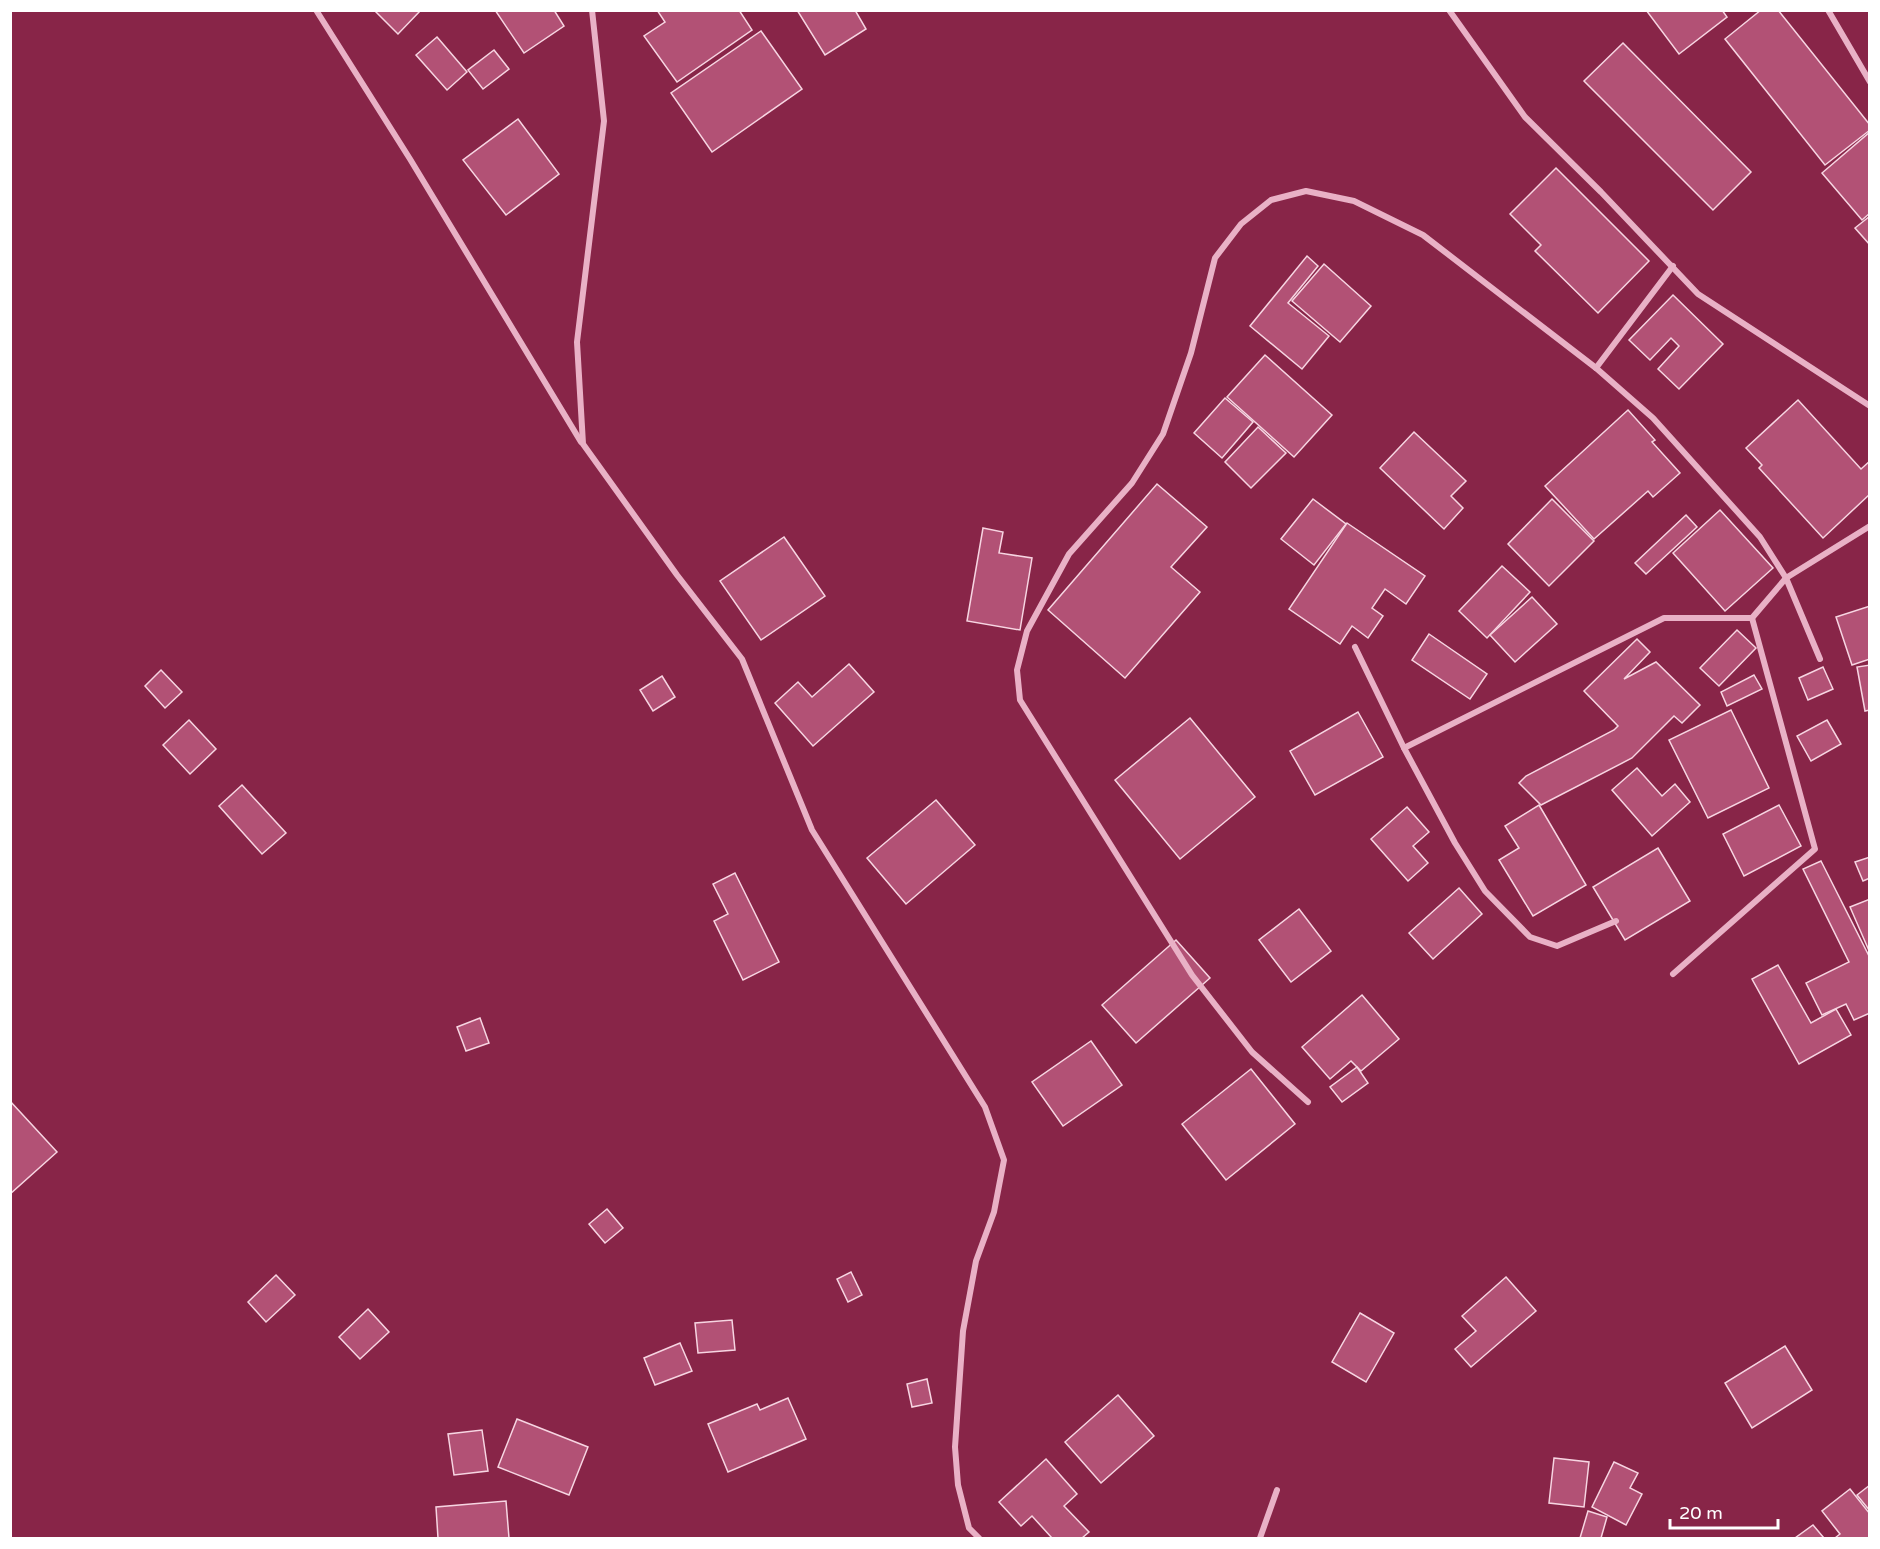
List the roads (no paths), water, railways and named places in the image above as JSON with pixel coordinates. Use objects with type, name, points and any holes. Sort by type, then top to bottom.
[{"type":"street","points":[[316,10],[410,159],[583,444],[742,659],[812,830],[985,1107],[1004,1160],[994,1212],[976,1261],[963,1331],[955,1447],[958,1485],[969,1528],[979,1539]]},
{"type":"street","points":[[583,444],[577,342],[604,122],[592,10]]},
{"type":"street","points":[[1449,10],[1525,117],[1698,294],[1869,406]]},
{"type":"street","points":[[1828,10],[1869,82]]},
{"type":"street","points":[[1308,1102],[1252,1052],[1192,975],[1020,700],[1017,670],[1028,631],[1069,554],[1132,483],[1163,434],[1191,353],[1215,258],[1241,224],[1271,200],[1306,191],[1354,201],[1423,235],[1596,368],[1660,426],[1760,537],[1786,578],[1820,659]]},
{"type":"street","points":[[1596,368],[1673,267]]},
{"type":"street","points":[[1404,748],[1664,618],[1752,618],[1786,578],[1869,526]]},
{"type":"street","points":[[1673,974],[1815,849],[1752,618]]},
{"type":"street","points":[[1355,647],[1404,748],[1455,843],[1485,891],[1530,937],[1557,946],[1616,921]]},
{"type":"street","points":[[1260,1539],[1277,1490]]}]
